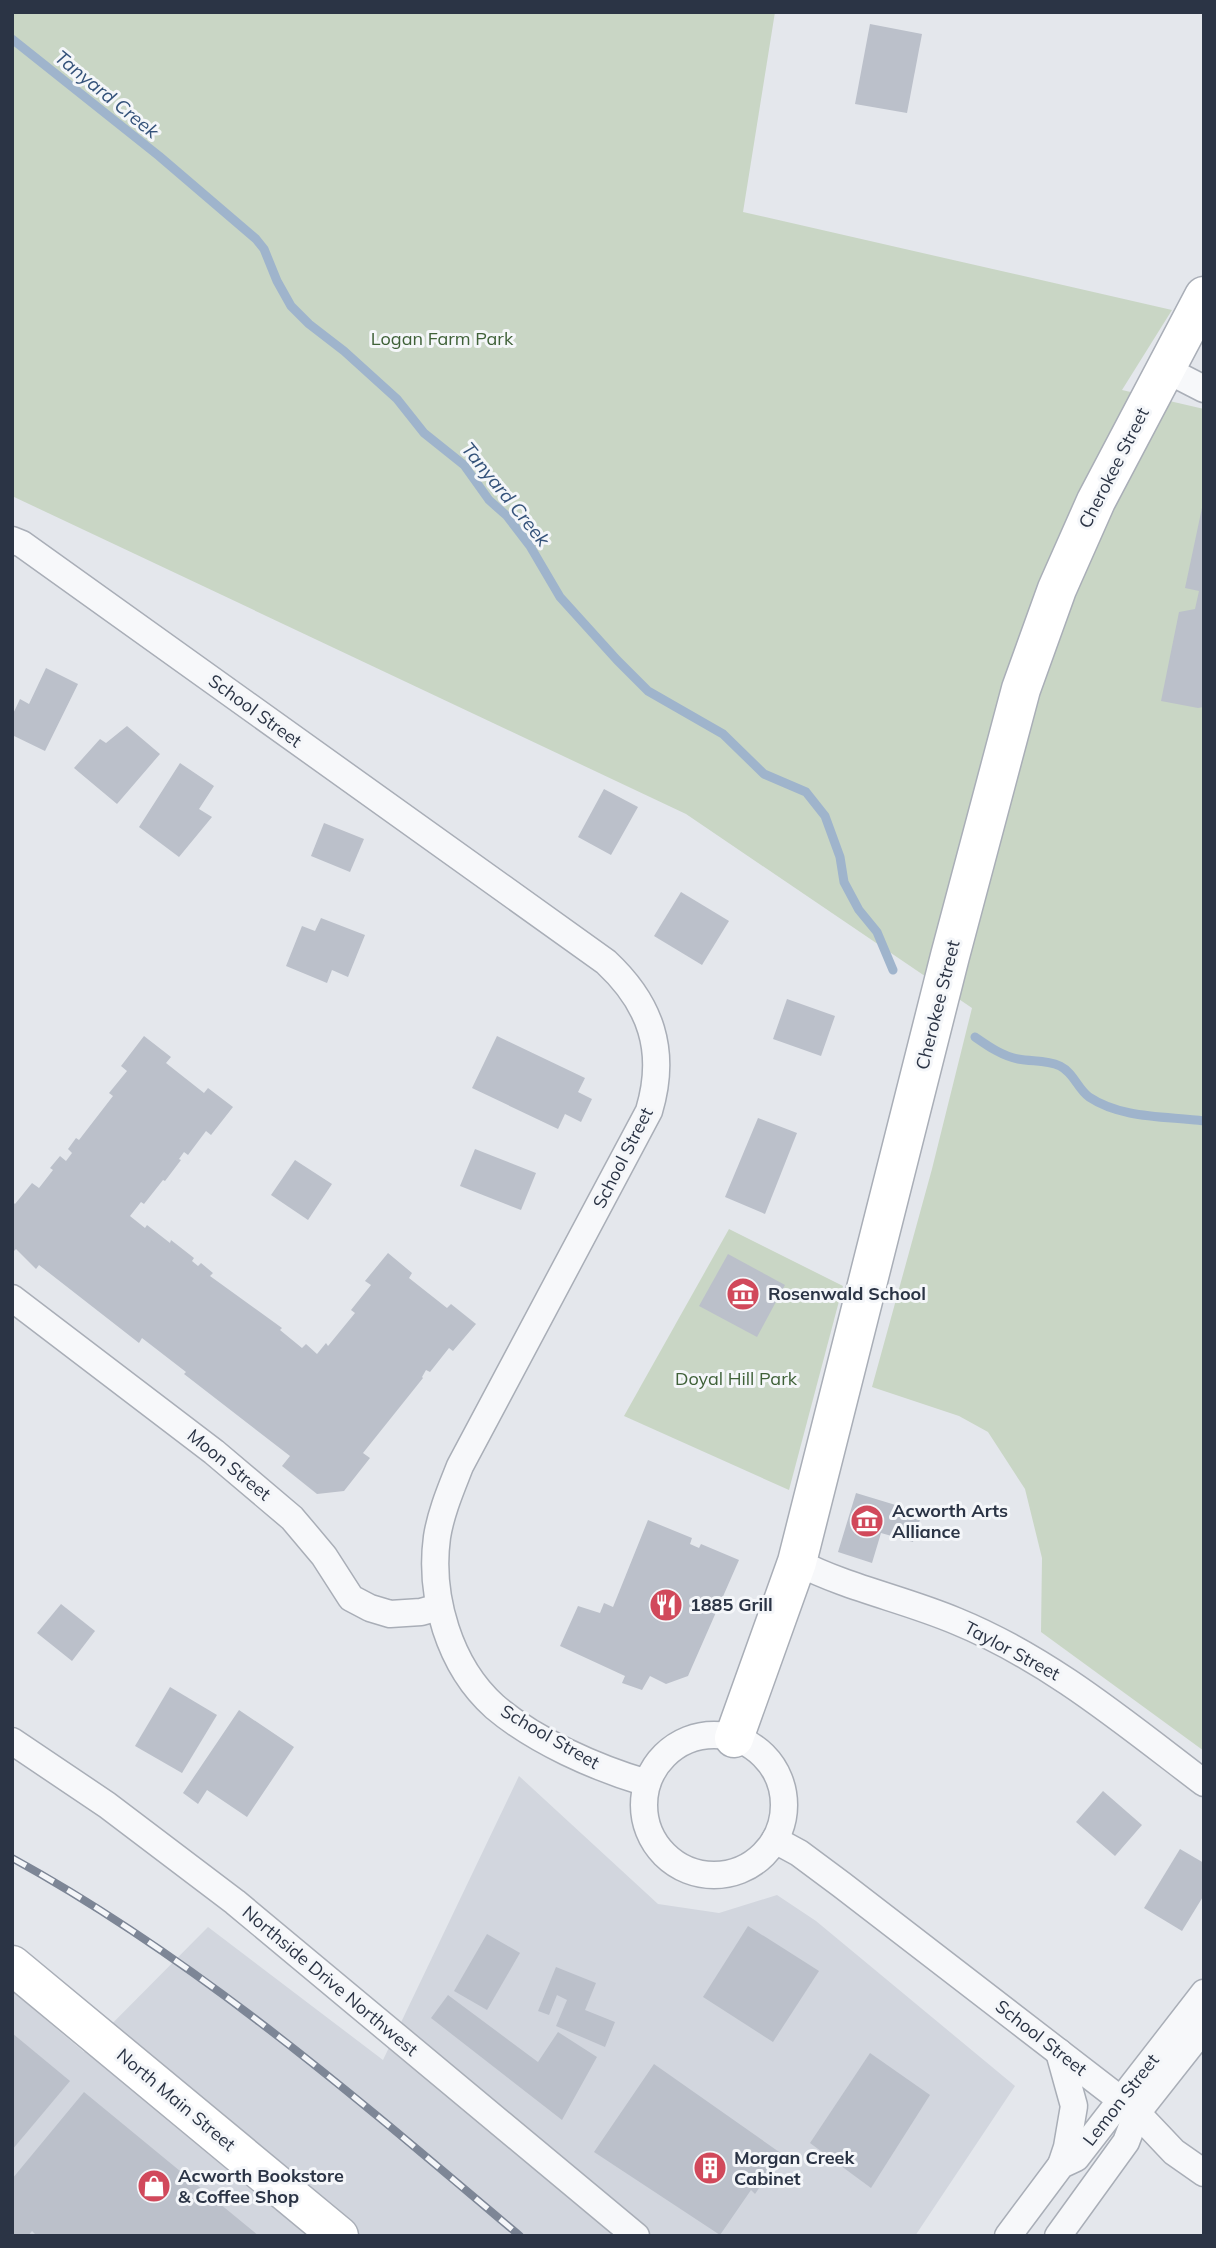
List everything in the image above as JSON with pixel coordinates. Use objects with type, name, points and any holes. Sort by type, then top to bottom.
[{"type":"street","name":"Cherokee Street","points":[[734,1738],[797,1562],[950,956],[1021,689],[1044,621],[1096,501],[1204,296]]},
{"type":"street","points":[[1165,369],[1204,389]]},
{"type":"street","name":"School Street","points":[[12,540],[22,544],[606,962],[622,977],[644,1010],[652,1031],[657,1058],[657,1073],[649,1111],[460,1466],[446,1501],[437,1535],[435,1568],[439,1607],[453,1649],[471,1679],[495,1706],[521,1725],[591,1763],[647,1783]]},
{"type":"street","name":"Moon Street","points":[[12,1298],[214,1452],[292,1518],[324,1556],[351,1598],[390,1614],[421,1612],[439,1607]]},
{"type":"street","name":"Taylor Street","points":[[797,1562],[821,1574],[956,1620],[1026,1654],[1083,1690],[1204,1783]]},
{"type":"street","points":[[713,1735],[734,1738],[753,1747],[768,1761],[779,1779],[784,1800],[783,1820],[775,1840],[762,1857],[743,1869],[722,1875],[700,1874],[678,1866],[659,1850],[648,1830],[643,1806],[647,1783],[657,1764],[672,1748],[691,1739],[713,1735]]},
{"type":"street","name":"Northside Drive Northwest","points":[[12,1741],[107,1805],[235,1902],[636,2236]]},
{"type":"street","name":"School Street","points":[[775,1840],[799,1853],[834,1879],[1059,2052],[1129,2107],[1174,2152],[1204,2173]]},
{"type":"street","name":"North Main Street","points":[[12,1965],[339,2236]]},
{"type":"street","name":"Lemon Street","points":[[1058,2236],[1126,2142],[1129,2107],[1204,1993]]},
{"type":"street","name":"Lemon Street","points":[[1008,2236],[1062,2165],[1076,2158],[1129,2107],[1204,2028]]},
{"type":"street","points":[[1059,2052],[1074,2106],[1062,2165]]},
{"type":"shaded area","points":[[519,1776],[658,1904],[719,1913],[777,1895],[816,1921],[1015,2086],[915,2236],[12,2236],[12,1991],[84,2052],[208,1927],[383,2060]]},
{"type":"green space","name":"Logan Farm Park","points":[[12,12],[775,12],[743,212],[1172,310],[1122,390],[1204,409],[1204,1751],[1041,1632],[1042,1558],[1025,1489],[988,1432],[959,1416],[872,1387],[932,1169],[972,1008],[686,814],[12,496]]},
{"type":"green space","name":"Doyal Hill Park","points":[[729,1229],[843,1286],[789,1490],[624,1416]]},
{"type":"building","points":[[870,24],[922,34],[907,113],[855,104]]},
{"type":"building","points":[[1203,503],[1204,707],[1198,708],[1161,701],[1179,612],[1195,609],[1199,591],[1185,588]]},
{"type":"building","points":[[46,668],[78,684],[45,751],[12,735],[12,716],[20,699],[29,704]]},
{"type":"building","points":[[127,726],[160,754],[117,804],[74,768],[100,739],[106,743]]},
{"type":"building","points":[[180,763],[214,786],[199,809],[212,817],[179,857],[139,827]]},
{"type":"building","points":[[604,789],[638,807],[611,855],[578,837]]},
{"type":"building","points":[[324,823],[364,839],[350,872],[311,856]]},
{"type":"building","points":[[681,892],[729,921],[702,965],[654,936]]},
{"type":"building","points":[[321,918],[365,935],[348,977],[332,970],[327,983],[286,966],[302,926],[315,931]]},
{"type":"building","points":[[787,999],[835,1016],[821,1056],[773,1039]]},
{"type":"building","points":[[144,1036],[171,1057],[166,1063],[204,1093],[208,1088],[233,1107],[211,1135],[206,1131],[188,1155],[184,1152],[165,1181],[163,1180],[144,1204],[141,1202],[130,1216],[170,1243],[171,1240],[194,1258],[192,1261],[198,1266],[201,1263],[213,1273],[210,1276],[282,1328],[280,1330],[302,1348],[306,1344],[317,1354],[326,1343],[328,1346],[355,1313],[351,1310],[371,1285],[365,1281],[388,1253],[412,1273],[409,1278],[447,1308],[451,1304],[476,1324],[453,1351],[449,1348],[430,1372],[426,1370],[423,1378],[363,1453],[370,1458],[344,1491],[317,1494],[282,1466],[290,1456],[184,1374],[186,1372],[142,1338],[139,1343],[39,1265],[36,1269],[16,1249],[12,1253],[12,1201],[15,1204],[32,1183],[39,1188],[60,1156],[66,1161],[72,1153],[68,1149],[76,1138],[79,1140],[113,1096],[109,1093],[127,1071],[121,1066]]},
{"type":"building","points":[[497,1036],[585,1078],[578,1092],[592,1099],[581,1122],[565,1114],[558,1129],[472,1088]]},
{"type":"building","points":[[758,1118],[797,1133],[765,1214],[725,1197]]},
{"type":"building","points":[[475,1149],[536,1173],[521,1210],[460,1186]]},
{"type":"building","points":[[295,1160],[332,1184],[308,1220],[271,1195]]},
{"type":"building","points":[[728,1254],[785,1285],[757,1337],[699,1306]]},
{"type":"building","points":[[856,1493],[922,1513],[913,1542],[881,1533],[872,1563],[838,1552]]},
{"type":"building","name":"1885 Grill","points":[[648,1520],[692,1538],[690,1544],[699,1548],[701,1544],[739,1560],[688,1676],[666,1684],[650,1676],[642,1690],[622,1683],[625,1676],[560,1646],[578,1606],[600,1613],[604,1603],[613,1607]]},
{"type":"building","points":[[61,1604],[95,1631],[72,1661],[37,1633]]},
{"type":"building","points":[[170,1687],[217,1715],[182,1773],[135,1746]]},
{"type":"building","points":[[239,1710],[294,1747],[247,1817],[207,1790],[198,1804],[183,1793]]},
{"type":"building","points":[[1103,1791],[1142,1825],[1115,1856],[1076,1822]]},
{"type":"building","points":[[1180,1849],[1204,1863],[1204,1895],[1182,1931],[1144,1908]]},
{"type":"building","points":[[748,1926],[819,1971],[773,2042],[703,1997]]},
{"type":"building","points":[[487,1934],[520,1953],[487,2010],[454,1991]]},
{"type":"building","points":[[556,1967],[596,1983],[585,2010],[615,2022],[605,2047],[556,2026],[567,2000],[557,1995],[549,2015],[538,2011]]},
{"type":"building","points":[[448,1995],[538,2062],[558,2032],[597,2057],[562,2120],[431,2018]]},
{"type":"building","points":[[12,2033],[70,2081],[12,2150]]},
{"type":"building","points":[[870,2053],[930,2095],[871,2188],[810,2143]]},
{"type":"building","points":[[654,2064],[782,2154],[755,2194],[751,2190],[720,2235],[594,2152]]},
{"type":"building","points":[[84,2092],[259,2236],[37,2236],[32,2231],[28,2236],[12,2236],[12,2179]]},
{"type":"waterway","name":"Tanyard Creek","points":[[12,39],[159,156],[256,239],[264,249],[291,306],[397,399],[424,433],[464,465],[489,500],[507,516],[530,546],[560,597],[648,691],[723,734],[764,774],[806,792],[825,816],[840,857],[844,882],[859,910],[877,932],[893,970]]},
{"type":"waterway","name":"Tanyard Creek","points":[[975,1037],[1012,1058],[1049,1062],[1060,1066],[1089,1097],[1102,1104],[1130,1113],[1204,1121]]},
{"type":"railway","points":[[12,1858],[81,1898],[212,1987],[338,2084],[520,2236]]},
{"type":"place","name":"Rosenwald School","points":[[743,1294]]},
{"type":"place","name":"Acworth Arts Alliance","points":[[867,1521]]},
{"type":"place","name":"1885 Grill","points":[[666,1605]]},
{"type":"place","name":"Morgan Creek Cabinet","points":[[710,2168]]},
{"type":"place","name":"Acworth Bookstore & Coffee Shop","points":[[154,2186]]}]
